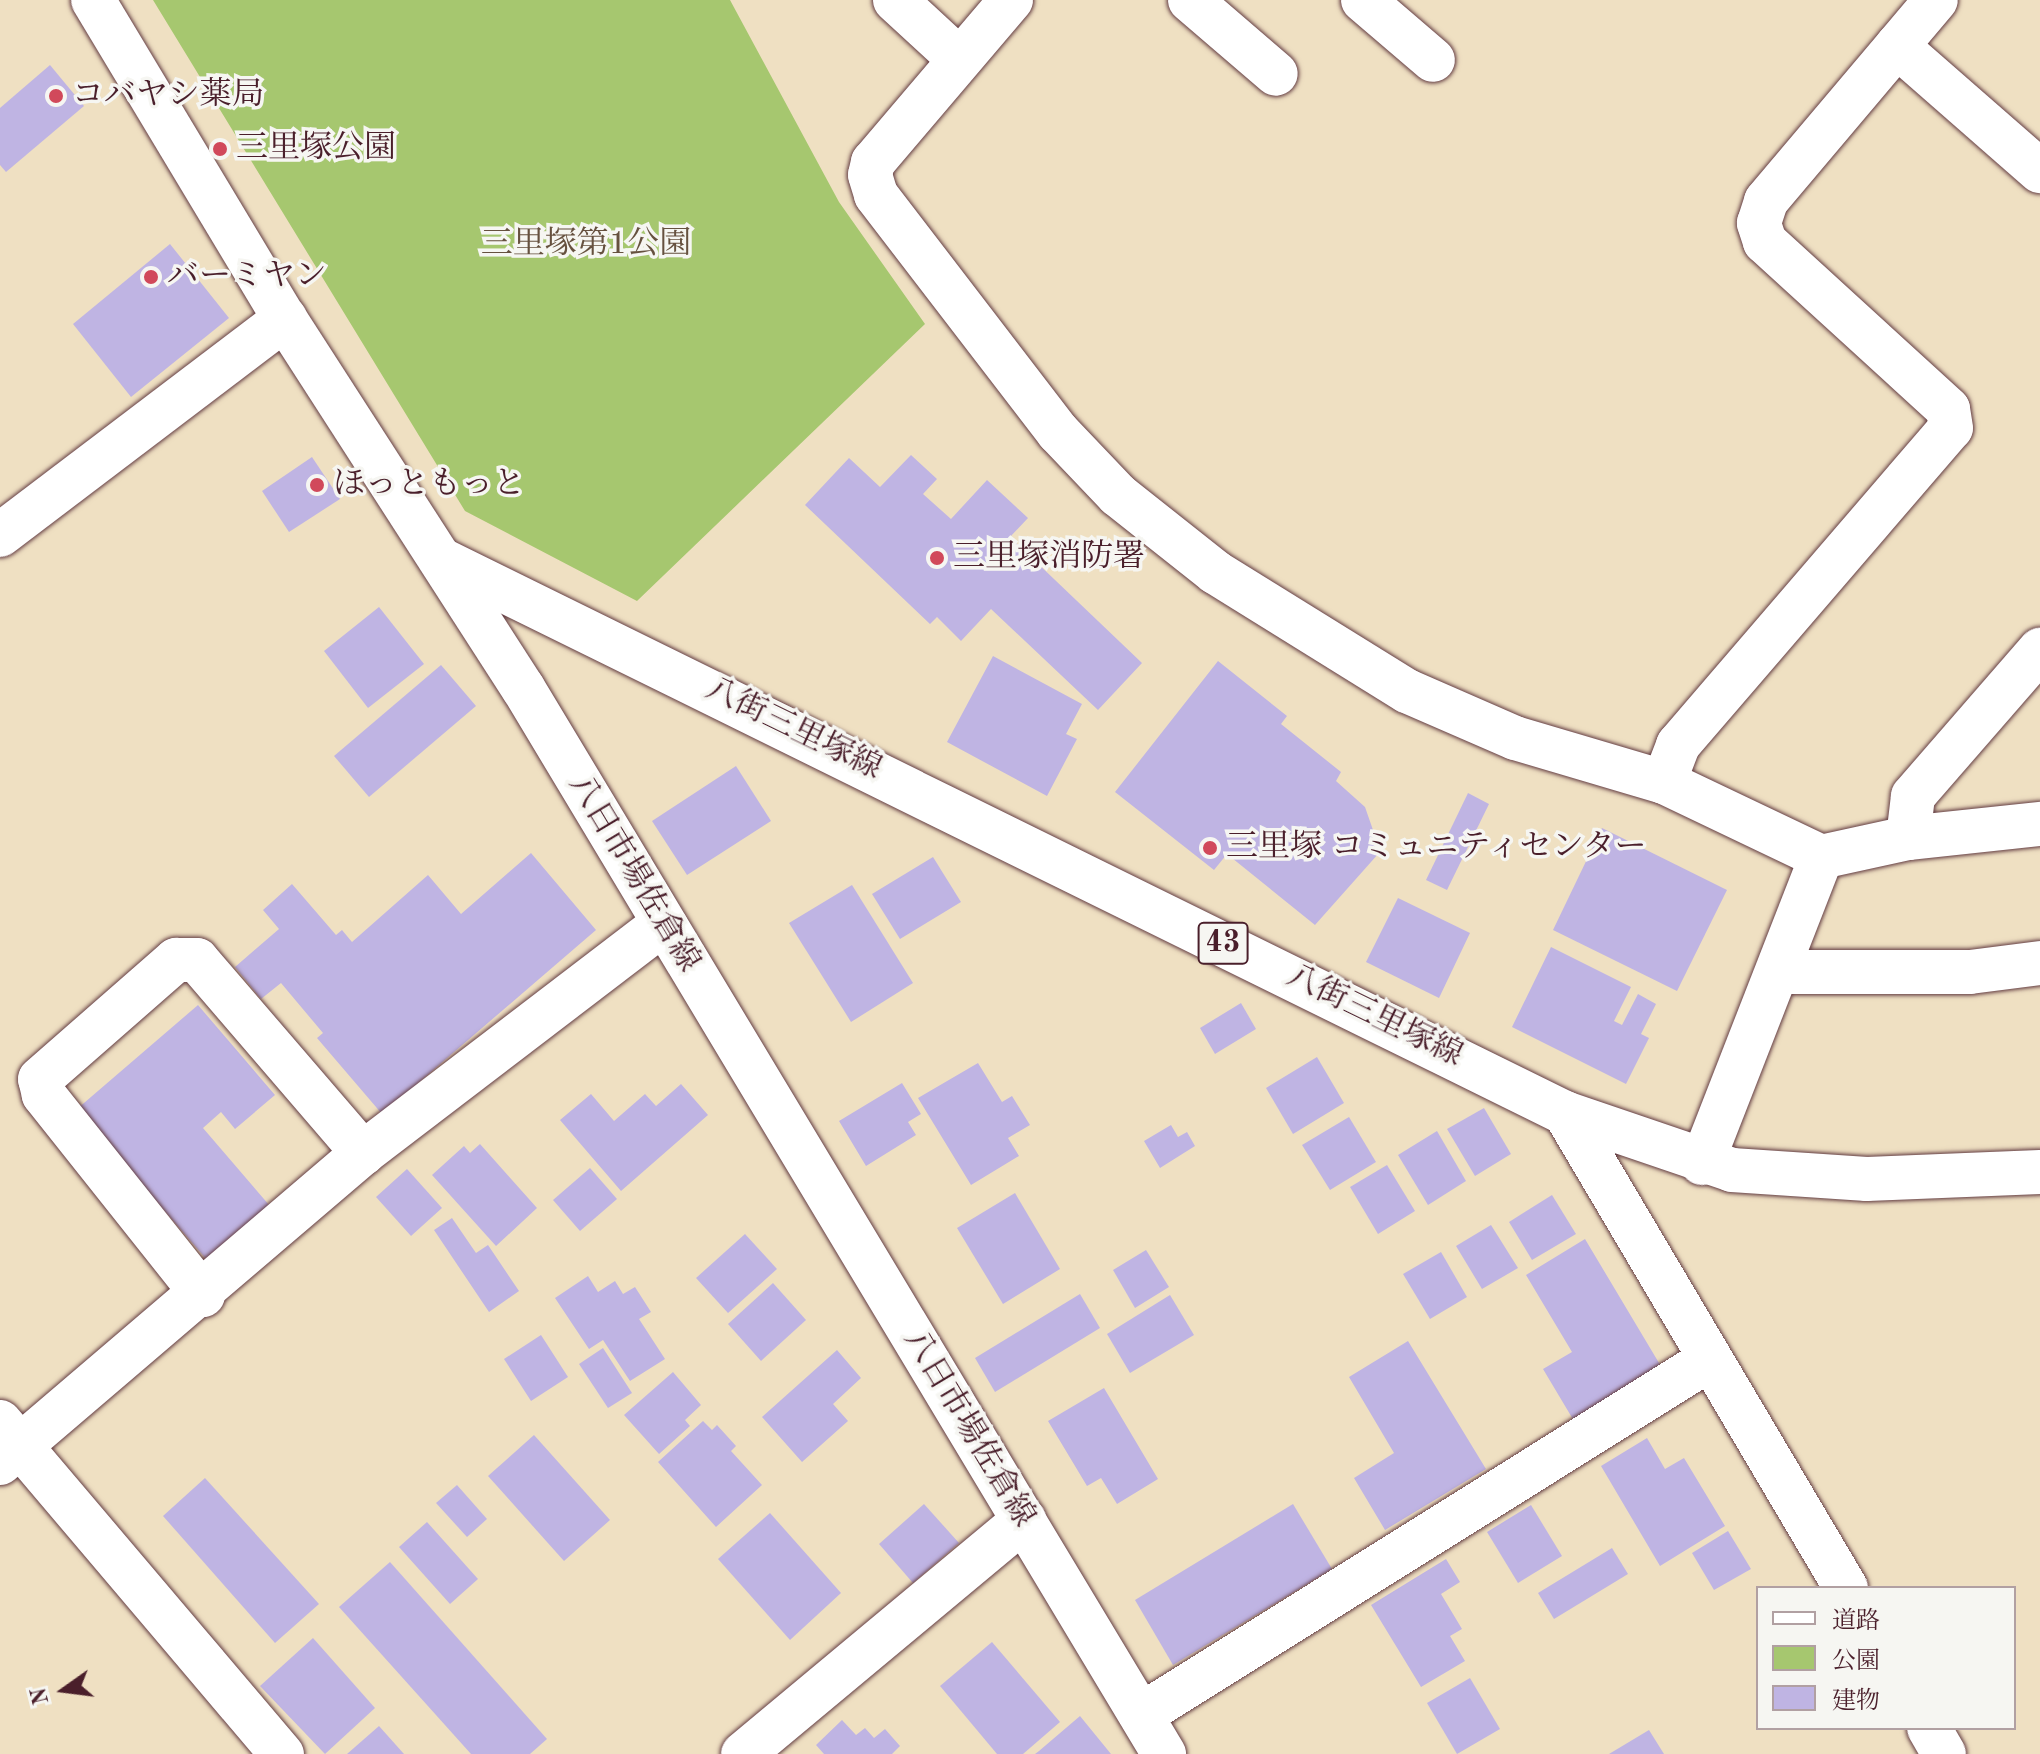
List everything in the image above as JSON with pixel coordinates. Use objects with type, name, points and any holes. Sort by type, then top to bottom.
[{"type":"street","name":"八日市場佐倉線","points":[[93,0],[285,319],[444,561],[1164,1754]]},
{"type":"street","points":[[895,0],[960,60]]},
{"type":"street","points":[[1011,0],[873,162],[870,175],[876,195],[1011,375],[1118,495],[1215,572],[1407,691],[1515,738],[1664,782],[1821,857],[1908,838],[2040,824]]},
{"type":"street","points":[[1190,0],[1276,74]]},
{"type":"street","points":[[1363,0],[1433,60]]},
{"type":"street","points":[[1664,782],[1678,745],[1951,428],[1948,409],[1765,242],[1759,223],[1766,201],[1936,0]]},
{"type":"street","points":[[1897,46],[2040,171]]},
{"type":"street","points":[[0,535],[285,319]]},
{"type":"street","name":"八街三里塚線","points":[[444,561],[1565,1113],[1702,1163],[1732,1170],[1852,1178],[2040,1172]]},
{"type":"street","points":[[1908,838],[1913,796],[2040,650]]},
{"type":"street","points":[[1702,1163],[1821,857]]},
{"type":"street","points":[[282,1754],[7,1443],[203,1295],[363,1153],[663,924]]},
{"type":"street","points":[[203,1295],[44,1095],[40,1079],[176,960],[197,960],[363,1153]]},
{"type":"street","points":[[1778,972],[1970,972],[2040,963]]},
{"type":"street","points":[[1565,1113],[1845,1586]]},
{"type":"street","points":[[1141,1715],[1710,1359]]},
{"type":"street","points":[[743,1754],[1024,1520]]},
{"type":"street","points":[[1930,1730],[1944,1754]]},
{"type":"green space","name":"三里塚第1公園","points":[[153,0],[730,0],[839,202],[925,324],[637,601],[465,511]]},
{"type":"building","points":[[50,65],[84,106],[6,172],[0,165],[0,108]]},
{"type":"building","points":[[170,244],[229,318],[131,397],[73,324]]},
{"type":"building","points":[[911,455],[937,479],[923,494],[951,519],[987,480],[1028,518],[1010,537],[1142,663],[1098,710],[991,609],[961,641],[937,617],[930,624],[805,505],[849,458],[880,487]]},
{"type":"building","points":[[312,457],[340,499],[289,532],[262,491]]},
{"type":"building","points":[[379,607],[424,664],[368,708],[324,651]]},
{"type":"building","points":[[993,656],[1082,704],[1066,734],[1077,739],[1047,796],[947,742]]},
{"type":"building","points":[[1218,661],[1287,716],[1281,724],[1341,772],[1336,781],[1365,807],[1379,853],[1315,925],[1227,854],[1214,870],[1115,792]]},
{"type":"building","points":[[441,665],[476,706],[369,797],[334,756]]},
{"type":"building","points":[[736,766],[771,821],[687,875],[652,821]]},
{"type":"building","points":[[1468,793],[1489,804],[1447,890],[1426,880]]},
{"type":"building","points":[[1602,828],[1727,890],[1677,991],[1553,930]]},
{"type":"building","points":[[531,853],[596,930],[382,1114],[317,1038],[323,1033],[281,983],[261,999],[235,967],[279,929],[263,910],[292,884],[336,935],[342,930],[352,942],[428,875],[461,914]]},
{"type":"building","points":[[933,857],[961,902],[900,939],[872,894]]},
{"type":"building","points":[[852,885],[913,983],[851,1022],[789,923]]},
{"type":"building","points":[[1398,898],[1470,933],[1439,998],[1366,962]]},
{"type":"building","points":[[1551,947],[1631,987],[1614,1021],[1622,1025],[1638,994],[1656,1004],[1641,1034],[1649,1038],[1626,1084],[1512,1027]]},
{"type":"building","points":[[1241,1003],[1256,1029],[1215,1054],[1200,1028]]},
{"type":"building","points":[[198,1005],[275,1095],[235,1129],[221,1112],[203,1128],[276,1213],[213,1267],[77,1109]]},
{"type":"building","points":[[1317,1057],[1344,1103],[1293,1134],[1266,1088]]},
{"type":"building","points":[[978,1063],[1002,1102],[1012,1096],[1030,1125],[1008,1138],[1019,1156],[971,1185],[918,1098]]},
{"type":"building","points":[[902,1083],[921,1114],[908,1122],[916,1135],[866,1166],[839,1121]]},
{"type":"building","points":[[681,1084],[708,1115],[621,1191],[560,1120],[591,1094],[614,1121],[645,1094],[656,1106]]},
{"type":"building","points":[[1484,1108],[1511,1154],[1475,1176],[1447,1129]]},
{"type":"building","points":[[1349,1117],[1376,1162],[1330,1190],[1302,1145]]},
{"type":"building","points":[[1171,1125],[1178,1137],[1187,1132],[1195,1146],[1160,1168],[1144,1141]]},
{"type":"building","points":[[1437,1131],[1466,1181],[1428,1205],[1398,1155]]},
{"type":"building","points":[[480,1144],[537,1208],[496,1246],[432,1175],[464,1146],[470,1153]]},
{"type":"building","points":[[1387,1165],[1415,1211],[1378,1234],[1350,1187]]},
{"type":"building","points":[[590,1168],[617,1199],[580,1231],[553,1200]]},
{"type":"building","points":[[407,1169],[442,1208],[411,1236],[376,1197]]},
{"type":"building","points":[[1015,1193],[1060,1269],[1003,1304],[957,1228]]},
{"type":"building","points":[[1552,1195],[1576,1234],[1532,1260],[1509,1222]]},
{"type":"building","points":[[452,1218],[476,1253],[488,1245],[519,1291],[489,1312],[434,1230]]},
{"type":"building","points":[[1491,1225],[1518,1268],[1482,1289],[1456,1246]]},
{"type":"building","points":[[745,1234],[777,1269],[728,1313],[696,1278]]},
{"type":"building","points":[[1585,1239],[1662,1368],[1574,1421],[1543,1369],[1572,1352],[1526,1275]]},
{"type":"building","points":[[1146,1250],[1169,1287],[1135,1308],[1113,1270]]},
{"type":"building","points":[[1441,1252],[1467,1297],[1430,1319],[1403,1274]]},
{"type":"building","points":[[588,1276],[598,1292],[615,1281],[623,1294],[635,1287],[651,1312],[639,1319],[665,1359],[630,1381],[603,1340],[589,1349],[555,1298]]},
{"type":"building","points":[[773,1283],[806,1320],[761,1361],[728,1324]]},
{"type":"building","points":[[1080,1294],[1100,1328],[995,1392],[975,1358]]},
{"type":"building","points":[[1170,1295],[1194,1335],[1130,1373],[1107,1334]]},
{"type":"building","points":[[541,1335],[568,1377],[531,1401],[504,1359]]},
{"type":"building","points":[[1408,1341],[1486,1469],[1385,1530],[1354,1478],[1394,1453],[1349,1377]]},
{"type":"building","points":[[603,1348],[632,1393],[608,1408],[579,1364]]},
{"type":"building","points":[[837,1350],[861,1378],[833,1404],[848,1421],[802,1462],[762,1417]]},
{"type":"building","points":[[673,1372],[701,1405],[685,1420],[690,1426],[659,1454],[624,1415]]},
{"type":"building","points":[[1104,1388],[1158,1479],[1117,1504],[1101,1478],[1087,1486],[1048,1421]]},
{"type":"building","points":[[703,1421],[712,1430],[717,1425],[736,1446],[731,1451],[762,1485],[716,1527],[658,1462]]},
{"type":"building","points":[[534,1435],[610,1520],[564,1561],[488,1476]]},
{"type":"building","points":[[1647,1438],[1665,1469],[1684,1458],[1725,1526],[1660,1566],[1601,1466]]},
{"type":"building","points":[[205,1478],[319,1604],[275,1643],[163,1516]]},
{"type":"building","points":[[457,1485],[487,1519],[467,1537],[436,1503]]},
{"type":"building","points":[[924,1504],[959,1543],[913,1583],[879,1544]]},
{"type":"building","points":[[1293,1504],[1332,1569],[1173,1665],[1135,1600]]},
{"type":"building","points":[[1531,1505],[1562,1556],[1518,1583],[1487,1532]]},
{"type":"building","points":[[770,1513],[841,1593],[790,1640],[718,1559]]},
{"type":"building","points":[[427,1522],[478,1579],[450,1604],[399,1547]]},
{"type":"building","points":[[1728,1531],[1751,1569],[1714,1590],[1692,1553]]},
{"type":"building","points":[[1612,1548],[1628,1574],[1554,1619],[1538,1593]]},
{"type":"building","points":[[1446,1559],[1460,1582],[1441,1594],[1462,1629],[1450,1636],[1465,1661],[1421,1687],[1371,1605]]},
{"type":"building","points":[[390,1562],[547,1739],[530,1754],[471,1754],[339,1607]]},
{"type":"building","points":[[313,1638],[375,1708],[325,1754],[260,1686]]},
{"type":"building","points":[[992,1642],[1060,1722],[1023,1754],[997,1754],[940,1686]]},
{"type":"building","points":[[1470,1678],[1500,1729],[1457,1754],[1427,1703]]},
{"type":"building","points":[[1080,1716],[1111,1754],[1035,1754],[1039,1751]]},
{"type":"building","points":[[842,1720],[856,1735],[865,1728],[874,1738],[885,1729],[900,1746],[892,1754],[824,1754],[816,1745]]},
{"type":"building","points":[[379,1726],[404,1754],[347,1754]]},
{"type":"building","points":[[1649,1730],[1664,1754],[1609,1754]]},
{"type":"place","name":"コバヤシ薬局","points":[[56,96]]},
{"type":"place","name":"三里塚公園","points":[[220,149]]},
{"type":"place","name":"バーミヤン","points":[[151,277]]},
{"type":"place","name":"ほっともっと","points":[[317,485]]},
{"type":"place","name":"三里塚消防署","points":[[937,558]]},
{"type":"place","name":"三里塚 コミュニティセンター","points":[[1210,848]]}]
